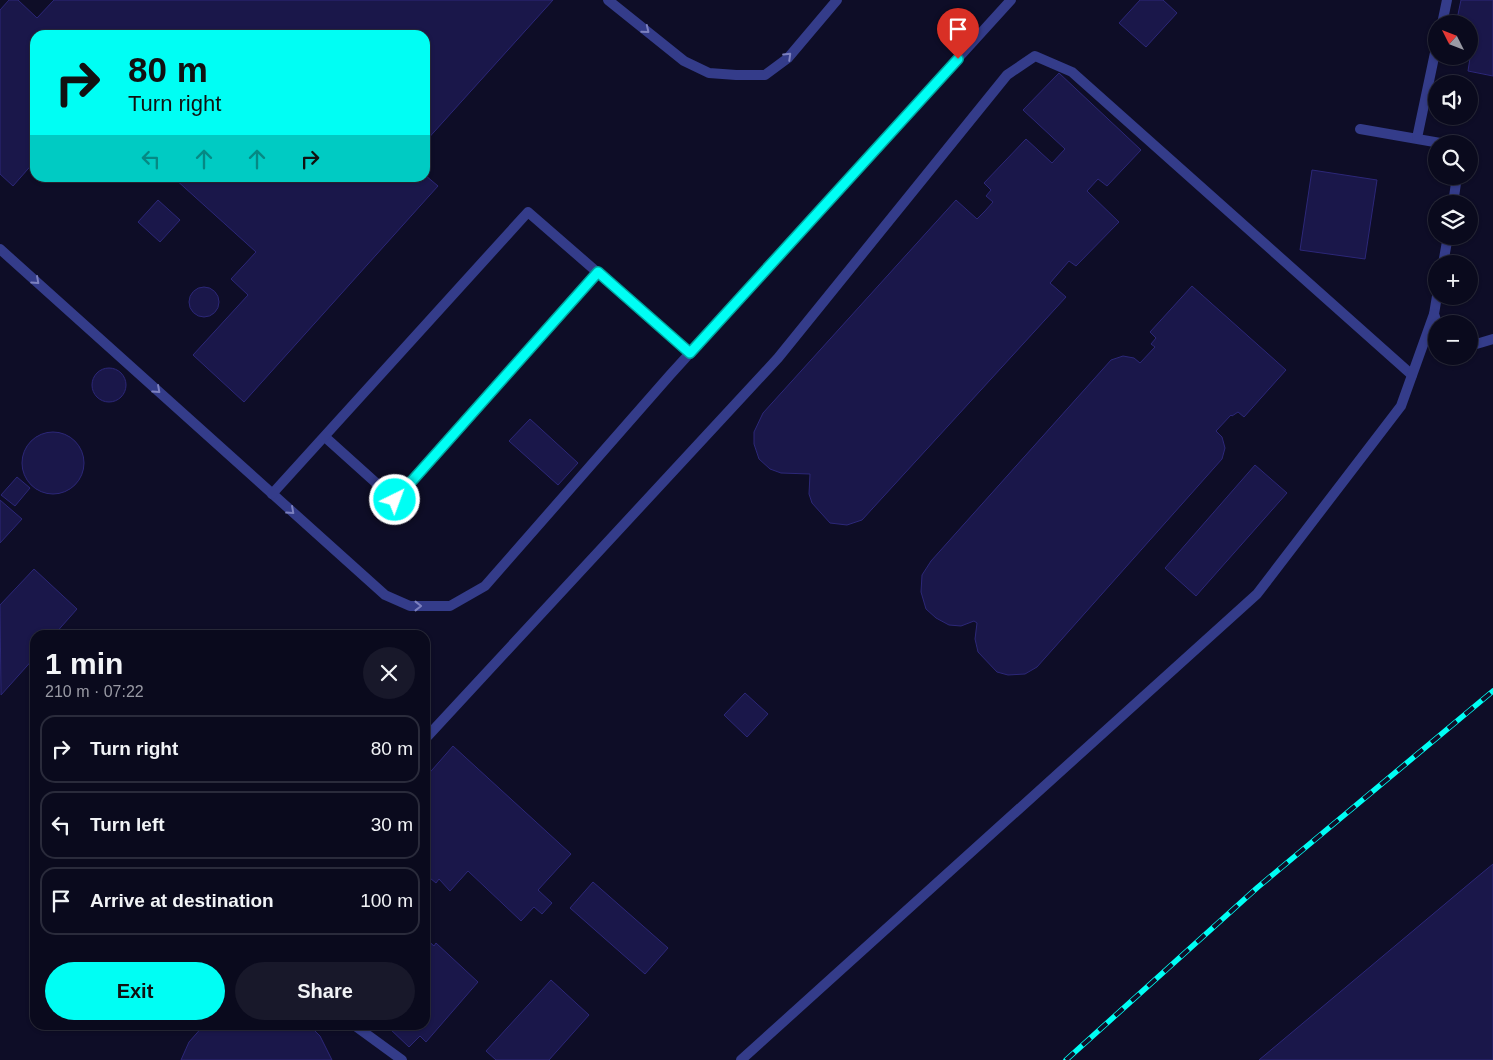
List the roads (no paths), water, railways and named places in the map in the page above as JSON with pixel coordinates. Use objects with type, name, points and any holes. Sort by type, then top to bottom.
[{"type":"lane","points":[[608,0],[684,61],[709,73],[736,75],[765,75],[788,58],[837,0]]},
{"type":"lane","points":[[0,249],[385,596],[410,606],[450,606],[485,586],[690,353],[1011,0]]},
{"type":"lane","points":[[1444,15],[1447,0]]},
{"type":"lane","points":[[430,734],[778,358],[1007,75],[1035,56],[1072,72],[1412,375]]},
{"type":"lane","points":[[1417,138],[1432,65]]},
{"type":"lane","points":[[1360,129],[1428,140]]},
{"type":"lane","points":[[272,494],[528,212],[690,353]]},
{"type":"lane","points":[[325,437],[395,500],[598,272]]},
{"type":"lane","points":[[740,1060],[1257,594],[1401,406],[1428,338]]},
{"type":"lane","points":[[1478,344],[1493,339]]},
{"type":"lane","points":[[361,1030],[402,1060]]},
{"type":"railway","points":[[1066,1060],[1258,887],[1493,691]]}]
